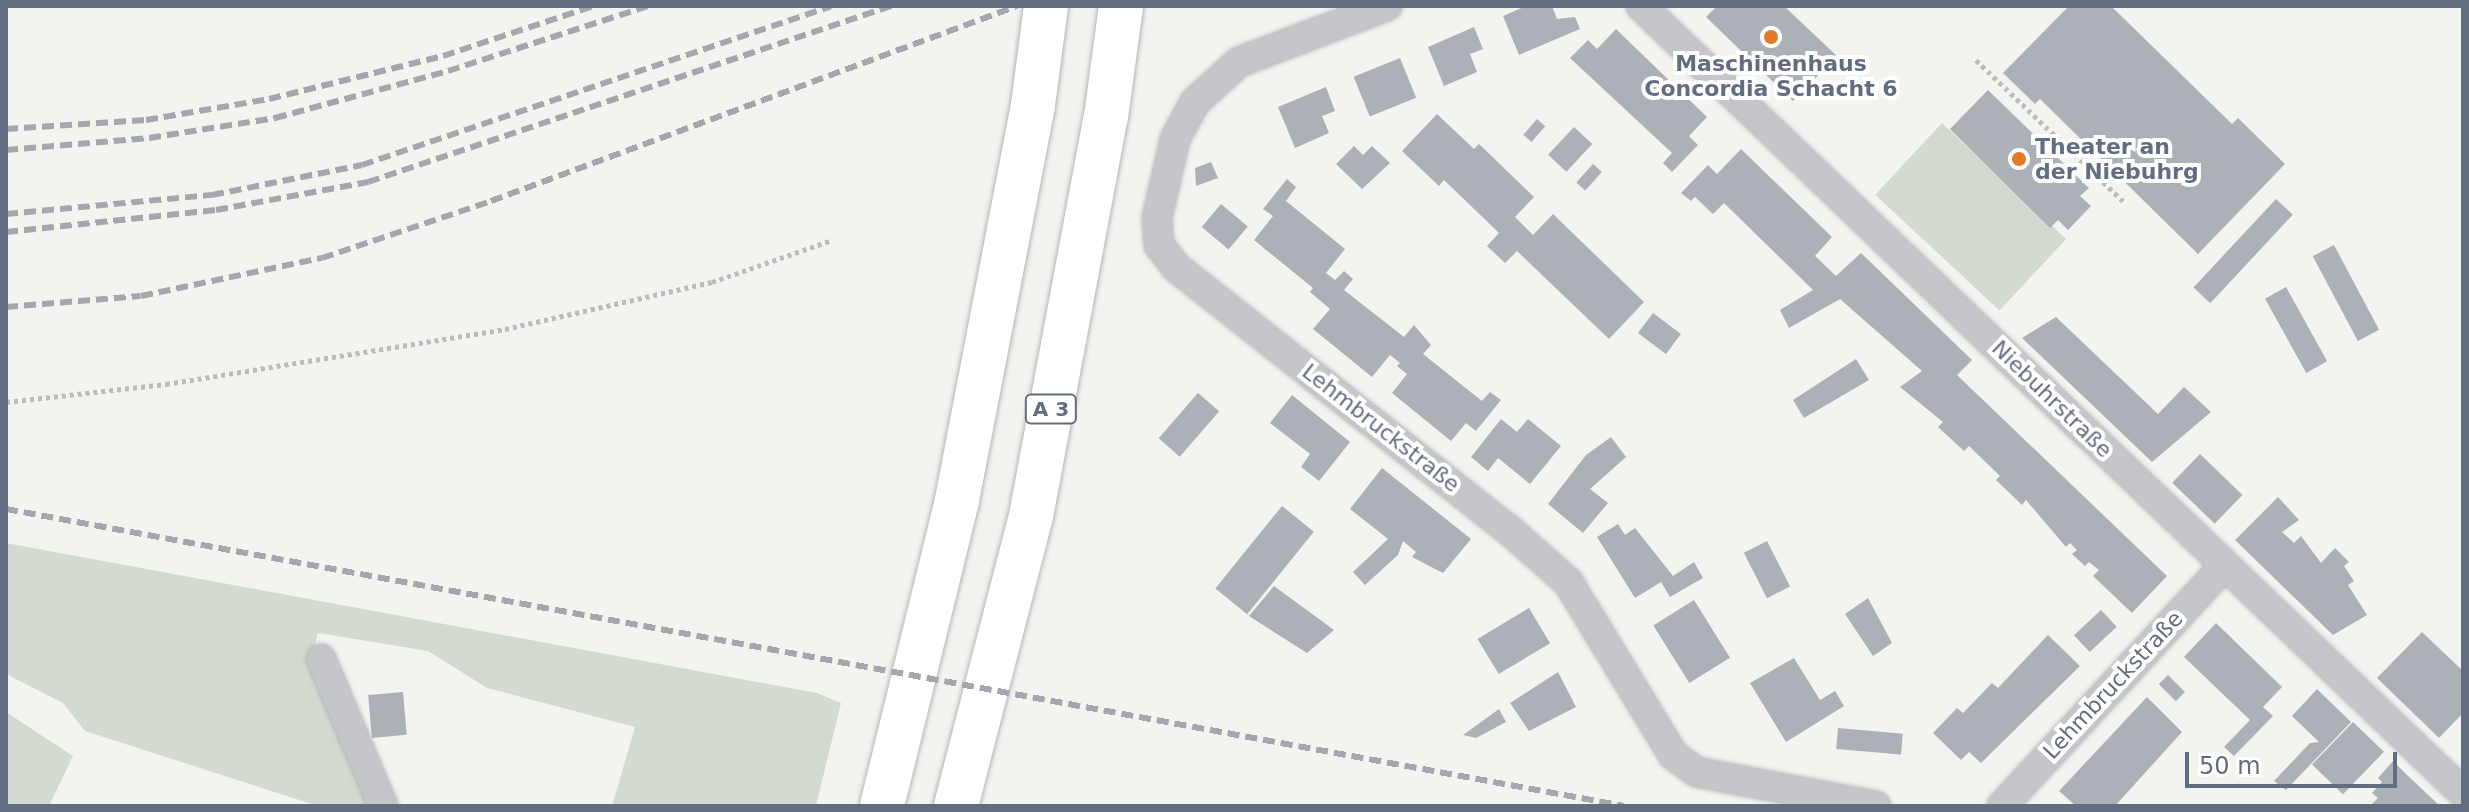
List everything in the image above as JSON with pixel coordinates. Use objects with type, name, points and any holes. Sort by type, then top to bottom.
[{"type":"highway","points":[[882,806],[957,500],[1033,105],[1046,6]]},
{"type":"highway","name":"A 3","points":[[956,806],[1031,516],[1106,117],[1121,6]]},
{"type":"street","name":"Lehmbruckstraße","points":[[1387,6],[1239,62],[1195,102],[1175,139],[1157,218],[1159,245],[1177,268],[1508,529],[1568,582],[1673,755],[1696,772],[1876,806]]},
{"type":"street","name":"Niebuhrstraße","points":[[1641,6],[2463,793]]},
{"type":"street","name":"Lehmbruckstraße","points":[[2002,806],[2225,565]]},
{"type":"street","points":[[321,659],[383,806]]},
{"type":"path","points":[[1976,60],[2123,201]]},
{"type":"path","points":[[6,402],[166,384],[505,329],[712,282],[832,240]]},
{"type":"shaded area","points":[[1942,123],[2066,239],[1999,311],[1875,195]]},
{"type":"shaded area","points":[[6,543],[817,693],[841,703],[816,806],[612,806],[635,727],[487,688],[428,651],[318,633],[310,661],[368,806],[318,806],[85,731],[63,703],[6,674]]},
{"type":"shaded area","points":[[6,712],[73,756],[49,806],[6,806]]},
{"type":"building","points":[[1526,6],[1552,6],[1557,19],[1575,17],[1580,29],[1519,55],[1503,16]]},
{"type":"building","name":"Maschinenhaus Concordia Schacht 6","points":[[1717,6],[1784,6],[1837,56],[1793,101],[1706,17]]},
{"type":"building","points":[[2069,6],[2111,6],[2232,124],[2238,118],[2285,164],[2198,254],[2040,99],[2035,104],[2003,73]]},
{"type":"building","points":[[1474,27],[1483,49],[1470,54],[1477,72],[1444,86],[1428,47]]},
{"type":"building","points":[[1616,29],[1707,117],[1689,136],[1698,145],[1672,172],[1663,163],[1672,153],[1570,58],[1588,40],[1597,49]]},
{"type":"building","points":[[1400,58],[1416,98],[1370,117],[1354,77]]},
{"type":"building","points":[[1326,87],[1335,111],[1322,116],[1329,133],[1295,148],[1278,107]]},
{"type":"building","name":"Theater an der Niebuhrg","points":[[1988,90],[2089,188],[2080,196],[2091,206],[2068,230],[2058,220],[2050,228],[1950,129]]},
{"type":"building","points":[[1437,114],[1474,149],[1479,144],[1534,197],[1515,217],[1533,235],[1553,214],[1644,302],[1609,339],[1517,251],[1505,263],[1487,246],[1499,233],[1444,180],[1439,186],[1402,151]]},
{"type":"building","points":[[1537,119],[1545,126],[1532,142],[1523,135]]},
{"type":"building","points":[[1574,127],[1592,144],[1566,172],[1548,155]]},
{"type":"building","points":[[1354,146],[1363,155],[1372,146],[1390,163],[1362,189],[1336,164]]},
{"type":"building","points":[[1741,149],[1832,237],[1815,256],[1836,276],[1861,253],[1972,360],[1957,375],[2167,576],[2132,613],[2093,576],[2099,570],[2089,562],[2085,566],[2072,554],[2077,550],[2070,543],[2066,547],[2026,500],[2022,505],[1996,480],[2000,476],[1969,446],[1964,451],[1938,427],[1943,422],[1900,387],[1922,371],[1840,299],[1789,328],[1780,310],[1813,290],[1724,203],[1713,214],[1695,197],[1691,201],[1681,193],[1708,165],[1717,174]]},
{"type":"building","points":[[1211,162],[1218,178],[1196,186],[1195,168]]},
{"type":"building","points":[[1593,164],[1602,172],[1585,191],[1576,183]]},
{"type":"building","points":[[1287,179],[1296,187],[1286,201],[1345,249],[1326,273],[1335,280],[1344,271],[1353,279],[1344,290],[1404,337],[1414,325],[1431,345],[1423,354],[1482,401],[1490,392],[1501,400],[1476,431],[1466,423],[1451,441],[1392,393],[1407,374],[1397,366],[1400,363],[1390,355],[1372,377],[1313,329],[1330,309],[1310,292],[1313,288],[1254,240],[1273,216],[1263,209]]},
{"type":"building","points":[[2276,199],[2293,215],[2210,303],[2193,287]]},
{"type":"building","points":[[1221,204],[1248,226],[1229,249],[1202,227]]},
{"type":"building","points":[[2334,245],[2379,330],[2358,341],[2313,256]]},
{"type":"building","points":[[2286,287],[2327,361],[2306,373],[2265,299]]},
{"type":"building","points":[[1653,313],[1681,334],[1666,354],[1638,333]]},
{"type":"building","points":[[2056,317],[2158,414],[2184,387],[2211,412],[2152,462],[2022,338]]},
{"type":"building","points":[[1856,359],[1869,380],[1804,418],[1793,400]]},
{"type":"building","points":[[1198,393],[1219,411],[1180,457],[1159,438]]},
{"type":"building","points":[[1292,395],[1350,442],[1319,481],[1301,467],[1310,454],[1270,423]]},
{"type":"building","points":[[1501,419],[1517,432],[1528,419],[1561,446],[1530,484],[1498,458],[1488,471],[1471,457]]},
{"type":"building","points":[[1611,437],[1626,457],[1590,489],[1608,503],[1583,533],[1548,504],[1586,455]]},
{"type":"building","points":[[2200,454],[2242,495],[2215,524],[2172,483]]},
{"type":"building","points":[[1382,468],[1471,539],[1443,573],[1412,557],[1416,552],[1403,541],[1398,555],[1365,585],[1353,572],[1388,539],[1350,509]]},
{"type":"building","points":[[2278,497],[2299,520],[2282,532],[2294,543],[2301,536],[2321,563],[2335,548],[2349,562],[2344,566],[2354,581],[2348,585],[2367,615],[2333,635],[2235,540]]},
{"type":"building","points":[[1282,506],[1314,532],[1247,614],[1215,588]]},
{"type":"building","points":[[1618,524],[1625,535],[1635,528],[1673,576],[1694,562],[1703,578],[1670,597],[1661,582],[1635,598],[1597,537]]},
{"type":"building","points":[[1767,541],[1790,586],[1767,598],[1744,553]]},
{"type":"building","points":[[1274,586],[1334,630],[1307,653],[1249,616]]},
{"type":"building","points":[[1868,598],[1892,643],[1873,656],[1845,614]]},
{"type":"building","points":[[1694,600],[1730,658],[1689,683],[1653,625]]},
{"type":"building","points":[[1529,608],[1550,643],[1499,674],[1478,639]]},
{"type":"building","points":[[2101,610],[2117,627],[2090,652],[2074,635]]},
{"type":"building","points":[[2216,623],[2282,687],[2263,707],[2273,716],[2234,756],[2224,747],[2250,720],[2184,657]]},
{"type":"building","points":[[2422,632],[2463,671],[2463,713],[2439,738],[2377,678]]},
{"type":"building","points":[[2048,635],[2080,666],[1981,763],[1969,752],[1961,760],[1933,733],[1957,708],[1963,713],[1992,683],[1998,688]]},
{"type":"building","points":[[1794,658],[1820,700],[1835,691],[1844,706],[1786,742],[1750,683]]},
{"type":"building","points":[[1558,672],[1576,707],[1529,731],[1510,703]]},
{"type":"building","points":[[2168,675],[2185,692],[2176,701],[2159,684]]},
{"type":"building","points":[[2317,689],[2351,722],[2286,790],[2274,781],[2310,743],[2319,742],[2292,716]]},
{"type":"building","points":[[403,692],[407,735],[372,738],[368,695]]},
{"type":"building","points":[[2147,697],[2182,732],[2115,806],[2076,806],[2059,791]]},
{"type":"building","points":[[1499,709],[1506,722],[1476,738],[1463,735]]},
{"type":"building","points":[[2353,722],[2384,752],[2343,794],[2312,764]]},
{"type":"building","points":[[1838,728],[1903,734],[1901,755],[1836,749]]},
{"type":"building","points":[[2393,761],[2440,806],[2370,806],[2378,798],[2372,793],[2382,782],[2378,778]]},
{"type":"railway","points":[[6,129],[146,120],[269,99],[443,56],[593,6]]},
{"type":"railway","points":[[6,150],[149,138],[275,118],[448,71],[648,6]]},
{"type":"railway","points":[[6,214],[212,195],[362,165],[831,6]]},
{"type":"railway","points":[[6,232],[216,210],[368,182],[891,6]]},
{"type":"railway","points":[[6,307],[141,296],[322,258],[491,201],[1017,6]]},
{"type":"railway","points":[[6,509],[1624,806]]},
{"type":"place","name":"Maschinenhaus Concordia Schacht 6","points":[[1771,37]]},
{"type":"place","name":"Theater an der Niebuhrg","points":[[2019,159]]}]
